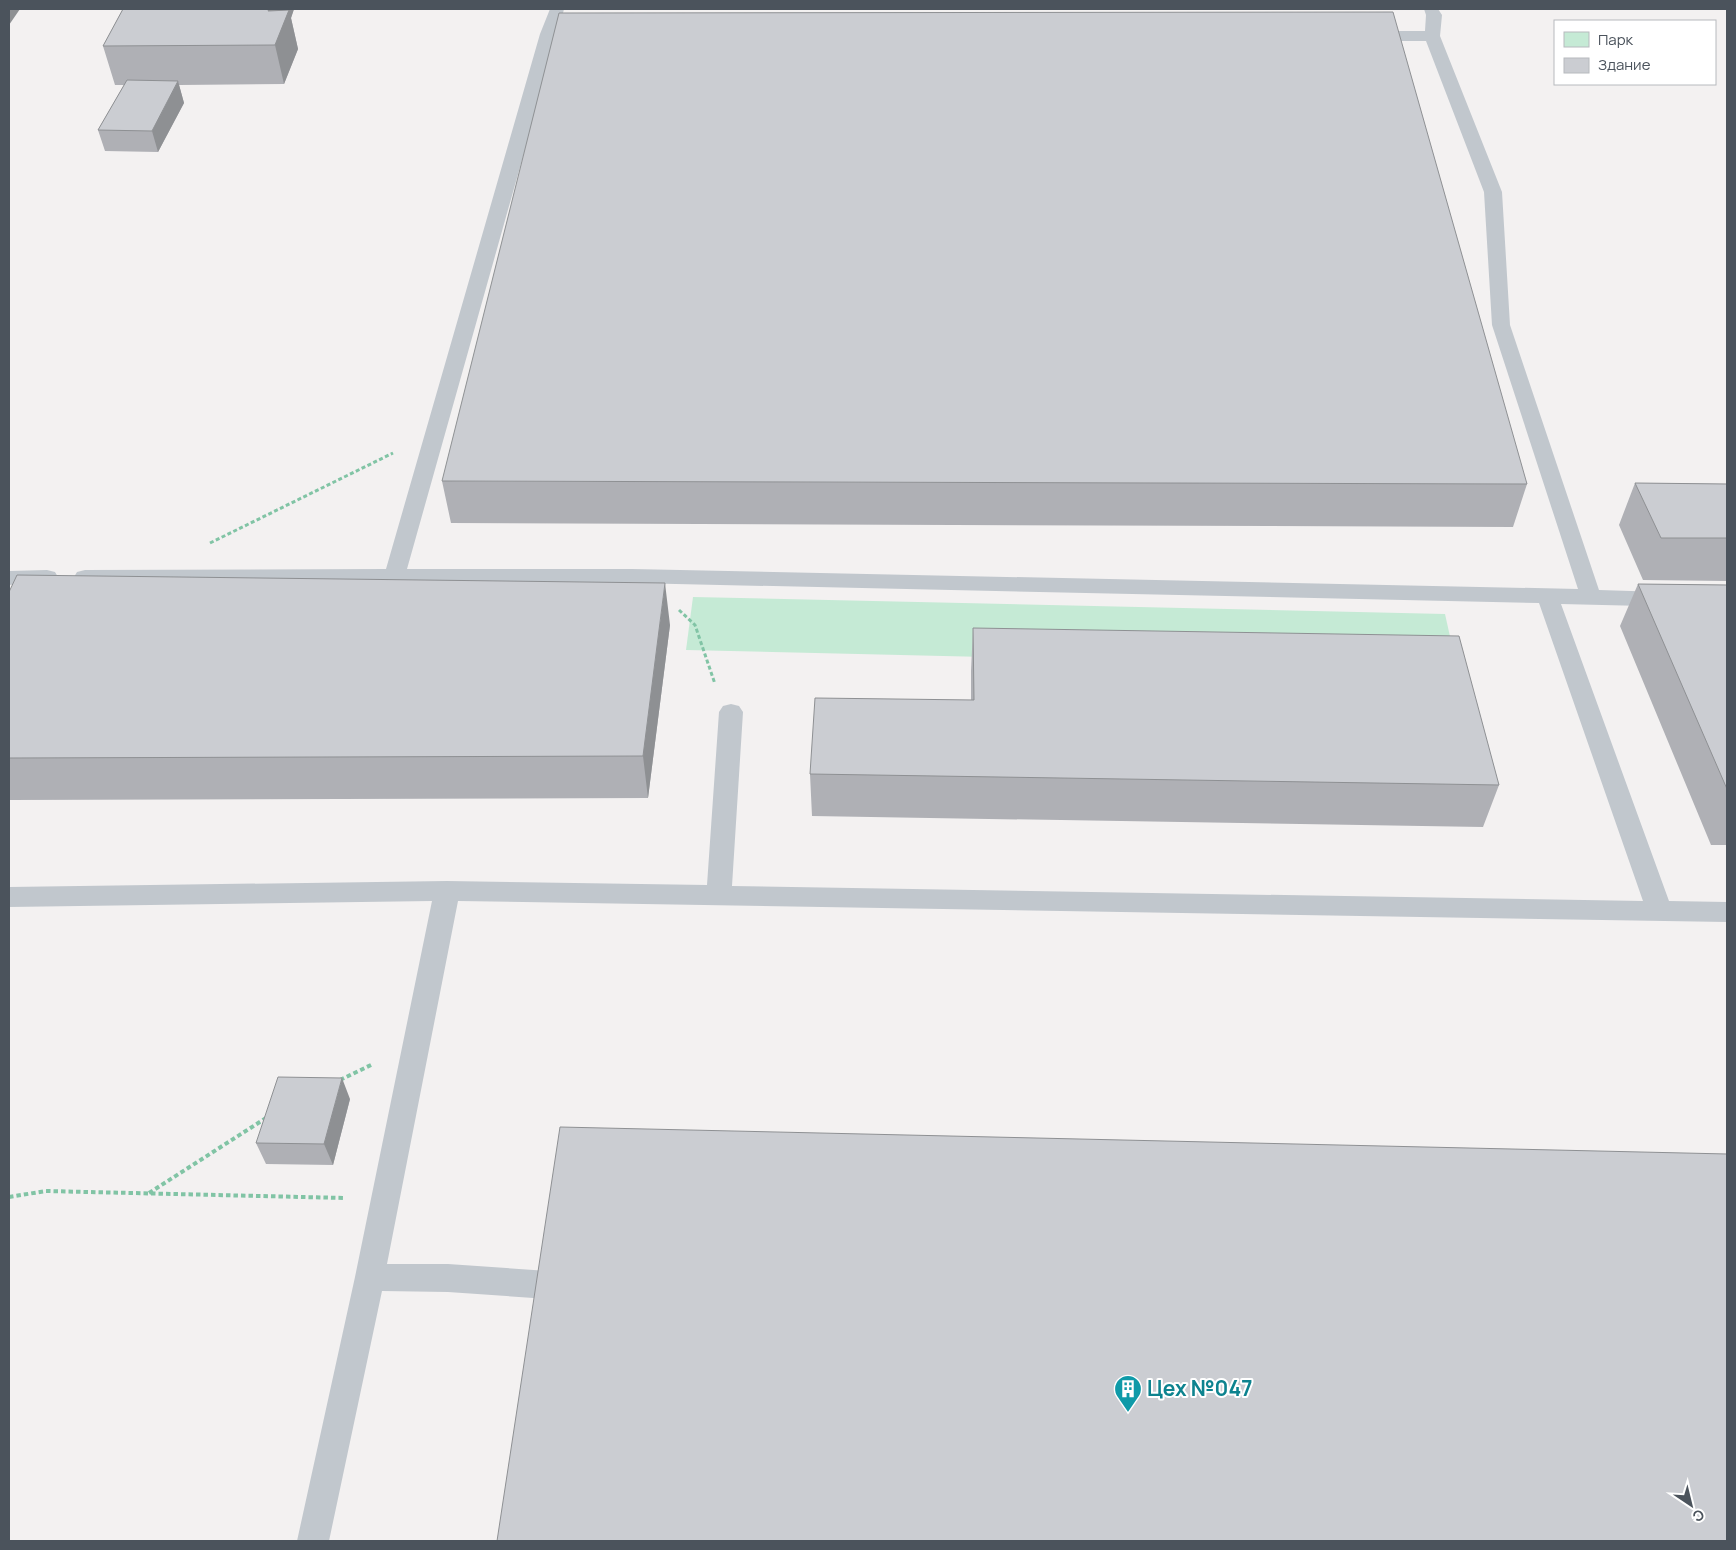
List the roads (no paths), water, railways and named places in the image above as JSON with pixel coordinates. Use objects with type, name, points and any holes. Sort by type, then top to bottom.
[{"type":"lane","points":[[394,577],[548,34],[557,9]]},
{"type":"lane","points":[[1431,9],[1434,15],[1432,36],[1493,192],[1501,326],[1591,596]]},
{"type":"lane","points":[[548,34],[598,34]]},
{"type":"lane","points":[[1353,36],[1432,36]]},
{"type":"lane","points":[[9,578],[144,575],[632,576],[1591,596],[1727,601]]},
{"type":"lane","points":[[1547,595],[1660,912]]},
{"type":"lane","points":[[719,896],[731,712]]},
{"type":"lane","points":[[9,897],[447,891],[1727,912]]},
{"type":"lane","points":[[313,1541],[370,1277],[447,891]]},
{"type":"lane","points":[[370,1277],[448,1278],[548,1285]]},
{"type":"place","name":"Цех №047","points":[[1128,1413]]}]
